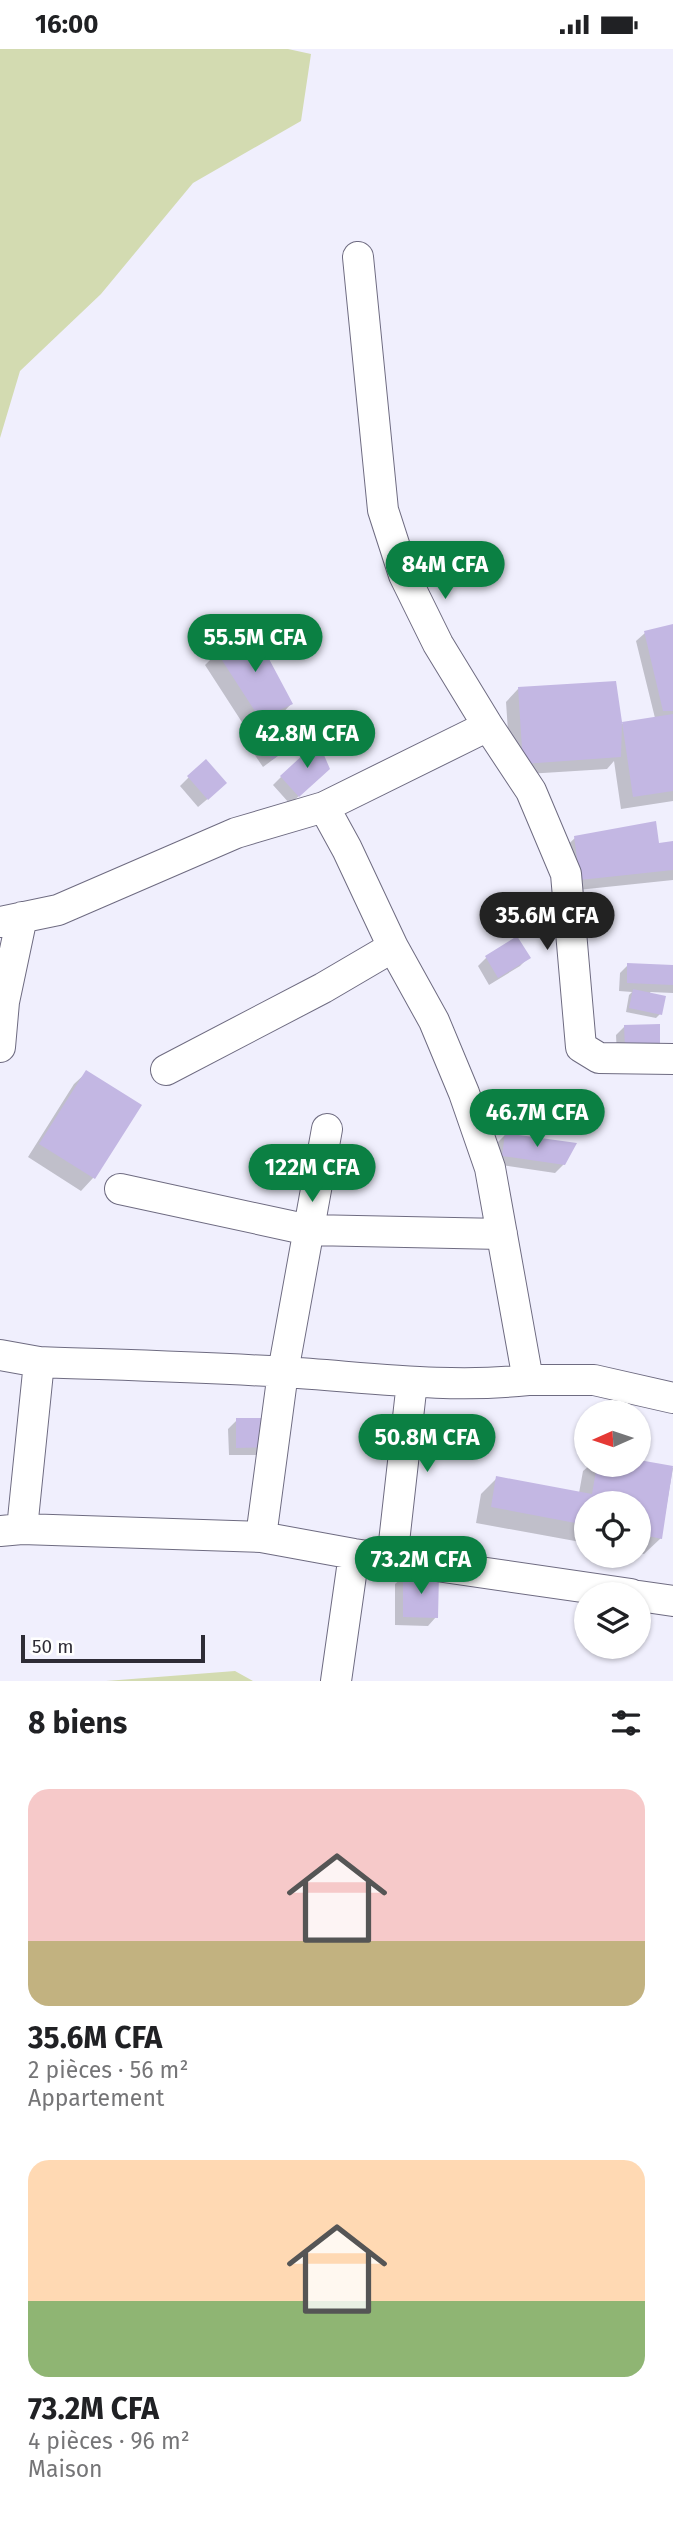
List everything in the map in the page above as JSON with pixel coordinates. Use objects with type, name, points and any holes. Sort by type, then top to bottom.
[{"type":"street","points":[[358,257],[383,510],[404,575],[438,644],[531,791],[566,874],[581,1047],[599,1058],[673,1059]]},
{"type":"street","points":[[0,1047],[11,920],[58,910],[236,833],[324,807],[488,726]]},
{"type":"street","points":[[324,807],[433,1021],[464,1093],[490,1168],[528,1380]]},
{"type":"street","points":[[166,1070],[323,988],[393,947]]},
{"type":"street","points":[[261,1537],[283,1372],[327,1129]]},
{"type":"street","points":[[120,1189],[309,1230],[502,1234]]},
{"type":"street","points":[[0,1355],[39,1362],[283,1372],[412,1382],[594,1380],[673,1398]]},
{"type":"street","points":[[39,1362],[11,1530],[261,1537],[392,1560],[574,1586]]},
{"type":"street","points":[[392,1560],[412,1382]]},
{"type":"street","points":[[336,1681],[354,1554]]},
{"type":"street","points":[[651,1597],[673,1601]]},
{"type":"green space","points":[[0,49],[288,49],[311,54],[301,121],[193,183],[101,294],[20,371],[0,438]]},
{"type":"green space","points":[[235,1671],[253,1681],[106,1681]]},
{"type":"building","points":[[673,624],[673,711],[663,711],[644,631]]},
{"type":"building","points":[[252,627],[293,704],[260,719],[216,651]]},
{"type":"building","points":[[616,681],[622,722],[621,757],[523,764],[518,687]]},
{"type":"building","points":[[298,710],[312,732],[272,760],[257,738]]},
{"type":"building","points":[[673,714],[673,791],[633,797],[622,722]]},
{"type":"building","points":[[318,741],[330,769],[299,797],[280,776]]},
{"type":"building","points":[[206,759],[227,783],[208,800],[187,776]]},
{"type":"building","points":[[656,821],[659,843],[673,841],[673,870],[580,880],[574,836]]},
{"type":"building","points":[[517,936],[531,958],[498,978],[485,956]]},
{"type":"building","points":[[627,963],[673,965],[673,985],[627,983]]},
{"type":"building","points":[[633,989],[666,996],[662,1015],[629,1008]]},
{"type":"building","points":[[660,1024],[660,1048],[625,1049],[624,1025]]},
{"type":"building","points":[[86,1070],[142,1105],[95,1179],[39,1144]]},
{"type":"building","points":[[505,1133],[577,1143],[565,1165],[502,1156]]},
{"type":"building","points":[[236,1418],[268,1418],[268,1447],[236,1448]]},
{"type":"building","points":[[651,1462],[673,1466],[662,1539],[651,1537],[651,1491],[593,1491],[595,1477],[651,1477]]},
{"type":"building","points":[[496,1476],[576,1491],[574,1523],[491,1507]]},
{"type":"building","points":[[403,1574],[439,1574],[438,1618],[403,1617]]}]
